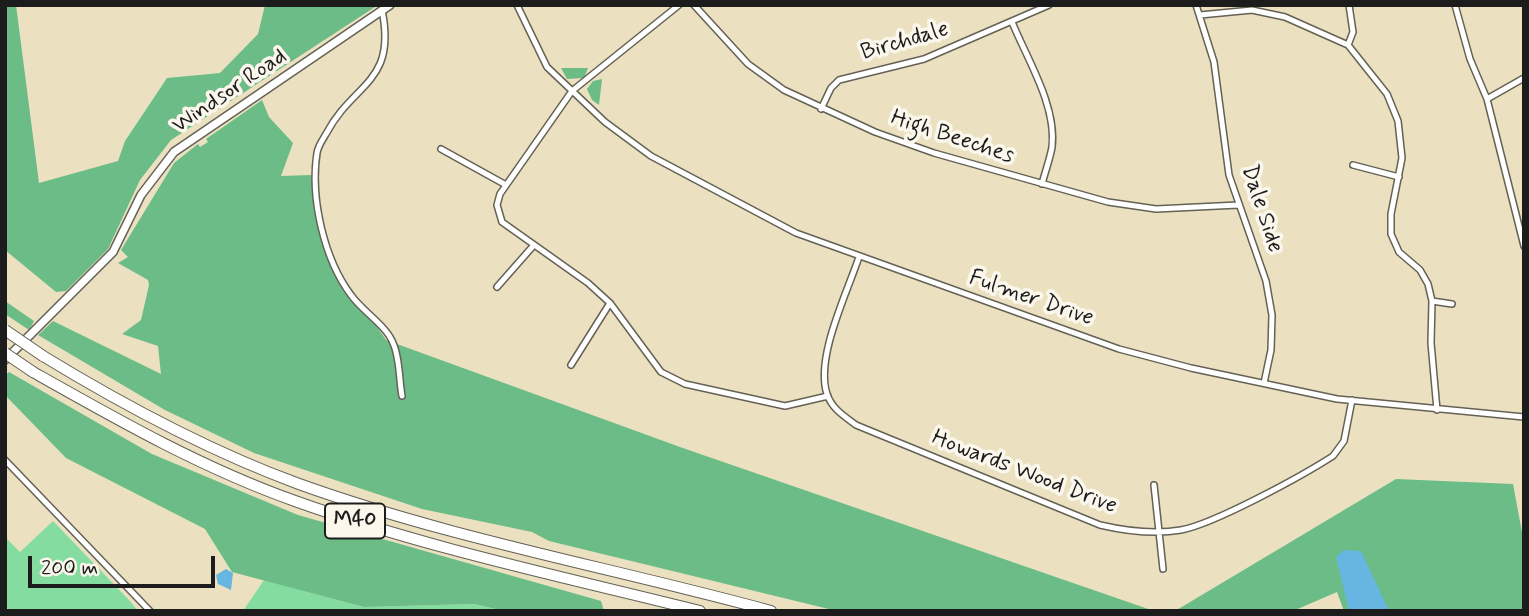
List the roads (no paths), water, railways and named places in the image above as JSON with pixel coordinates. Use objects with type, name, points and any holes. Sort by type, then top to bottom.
[{"type":"highway","name":"M40","points":[[5,330],[43,356],[175,431],[299,483],[467,534],[771,611]]},
{"type":"highway","name":"M40","points":[[5,353],[33,372],[154,440],[293,500],[388,531],[700,611]]},
{"type":"main road","name":"Windsor Road","points":[[5,359],[113,252],[141,195],[174,152],[390,5]]},
{"type":"street","name":"Fulmer Drive","points":[[517,5],[547,67],[572,91],[652,156],[747,210],[859,257],[1119,349],[1264,383],[1352,400],[1524,417]]},
{"type":"street","points":[[679,5],[572,91],[547,131],[506,185],[497,205],[497,215],[502,222],[588,283],[610,303],[661,372],[685,384],[785,406],[828,396],[824,378],[825,359],[859,257]]},
{"type":"street","name":"High Beeches","points":[[694,5],[748,64],[784,90],[821,108],[934,153],[1108,202],[1156,209],[1238,205]]},
{"type":"street","name":"Birchdale","points":[[821,108],[831,88],[839,80],[924,59],[1049,5]]},
{"type":"street","name":"Dale Side","points":[[1196,5],[1214,62],[1229,175],[1266,281],[1272,316],[1271,349],[1264,383]]},
{"type":"street","points":[[1348,45],[1353,32],[1349,5]]},
{"type":"street","points":[[1455,5],[1470,59],[1487,99],[1524,246]]},
{"type":"street","points":[[382,10],[387,37],[380,66],[358,96],[333,120],[317,151],[318,208],[327,254],[351,295],[393,343],[402,396]]},
{"type":"street","points":[[1200,15],[1252,10],[1286,16],[1348,45],[1387,94],[1394,112],[1402,158],[1391,214],[1391,234],[1399,252],[1420,270],[1428,284],[1432,301],[1431,343],[1437,410]]},
{"type":"street","points":[[1012,22],[1048,110],[1052,147],[1042,184]]},
{"type":"street","points":[[1487,99],[1524,78]]},
{"type":"street","points":[[441,149],[506,185]]},
{"type":"street","points":[[1353,165],[1399,177]]},
{"type":"street","points":[[497,287],[534,245]]},
{"type":"street","points":[[1432,301],[1452,304]]},
{"type":"street","points":[[571,365],[610,303]]},
{"type":"street","name":"Howards Wood Drive","points":[[828,396],[838,412],[856,425],[1100,524],[1126,531],[1160,532],[1184,529],[1211,519],[1333,456],[1344,441],[1352,400]]},
{"type":"street","points":[[5,460],[149,611]]},
{"type":"street","points":[[1154,485],[1163,569]]},
{"type":"water","points":[[1344,550],[1361,551],[1389,611],[1349,611],[1336,557]]},
{"type":"water","points":[[226,569],[233,573],[231,590],[218,584],[216,575]]}]
